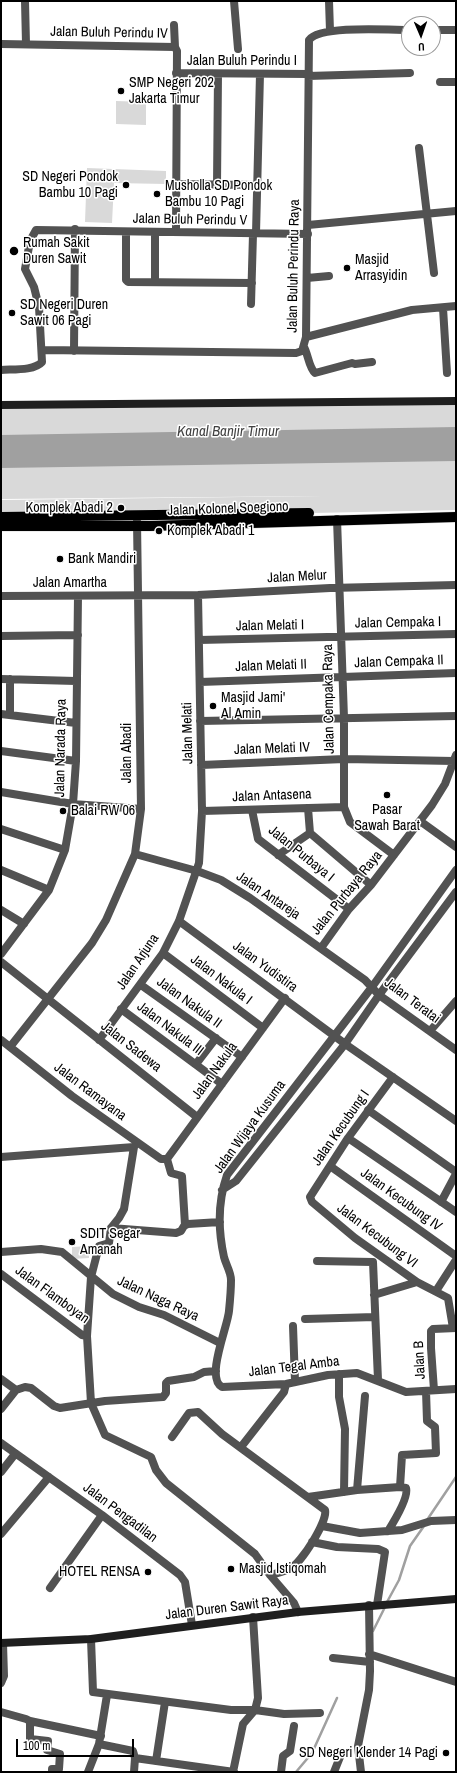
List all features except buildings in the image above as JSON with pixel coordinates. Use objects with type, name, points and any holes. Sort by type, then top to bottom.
[{"type":"main road","name":"Jalan Kolonel Soegiono","points":[[1,526],[456,510]]},
{"type":"main road","name":"Jalan Kolonel Soegiono","points":[[1,517],[137,521],[456,517]]},
{"type":"street","points":[[25,1],[26,44]]},
{"type":"street","points":[[234,1],[238,49]]},
{"type":"street","points":[[329,1],[330,31],[401,30]]},
{"type":"street","points":[[174,25],[175,47]]},
{"type":"street","points":[[441,30],[456,30]]},
{"type":"street","name":"Jalan Buluh Perindu Raya","points":[[42,350],[296,353],[302,351],[306,337],[309,40],[317,34],[330,31]]},
{"type":"street","name":"Jalan Buluh Perindu IV","points":[[1,44],[175,47],[176,232]]},
{"type":"street","name":"Jalan Buluh Perindu I","points":[[176,73],[308,75],[410,73]]},
{"type":"street","points":[[217,185],[218,74]]},
{"type":"street","points":[[251,304],[257,185],[260,74]]},
{"type":"street","points":[[440,82],[456,82]]},
{"type":"street","points":[[419,148],[434,273]]},
{"type":"street","points":[[176,184],[257,185]]},
{"type":"street","points":[[308,225],[456,211]]},
{"type":"street","name":"Jalan Buluh Perindu V","points":[[1,370],[39,365],[42,362],[39,307],[34,287],[25,269],[30,240],[34,232],[38,229],[75,229],[155,233],[308,234]]},
{"type":"street","points":[[74,351],[75,229]]},
{"type":"street","points":[[126,232],[126,282],[252,283]]},
{"type":"street","points":[[155,233],[155,282]]},
{"type":"street","points":[[307,278],[329,276]]},
{"type":"street","points":[[306,337],[412,310],[456,306]]},
{"type":"street","points":[[443,308],[447,373]]},
{"type":"street","points":[[304,346],[309,357],[312,370],[315,373],[352,363],[372,362]]},
{"type":"street","points":[[1,405],[456,401]]},
{"type":"street","name":"Jalan Cempaka Raya","points":[[337,519],[344,718],[344,806],[350,822],[394,855]]},
{"type":"street","name":"Jalan Abadi","points":[[10,1047],[96,938],[116,900],[135,854],[140,810],[139,595],[137,521]]},
{"type":"street","name":"Jalan Melur","points":[[139,595],[198,595],[339,588],[456,585]]},
{"type":"street","name":"Jalan Amartha","points":[[1,596],[139,595]]},
{"type":"street","name":"Jalan Melati","points":[[197,871],[202,811],[198,595]]},
{"type":"street","name":"Jalan Narada Raya","points":[[1,954],[49,890],[65,850],[73,804],[76,761],[78,596]]},
{"type":"street","name":"Jalan Cempaka I","points":[[341,637],[456,634]]},
{"type":"street","points":[[1,636],[78,635]]},
{"type":"street","name":"Jalan Melati I","points":[[199,640],[341,637]]},
{"type":"street","name":"Jalan Cempaka II","points":[[342,676],[456,673]]},
{"type":"street","name":"Jalan Melati II","points":[[200,682],[342,676]]},
{"type":"street","points":[[1,679],[76,681]]},
{"type":"street","points":[[10,679],[10,715]]},
{"type":"street","points":[[1,714],[76,723]]},
{"type":"street","points":[[200,721],[456,716]]},
{"type":"street","points":[[1,751],[76,761]]},
{"type":"street","name":"Jalan Melati IV","points":[[201,765],[344,759],[455,758]]},
{"type":"street","name":"Jalan Purbaya Raya","points":[[320,948],[348,910],[371,885],[432,805],[445,784],[455,758]]},
{"type":"street","points":[[1,792],[73,804],[140,810]]},
{"type":"street","name":"Jalan Antasena","points":[[202,811],[344,806]]},
{"type":"street","points":[[308,808],[310,833],[371,885]]},
{"type":"street","name":"Jalan Purbaya I","points":[[252,810],[258,839],[348,910]]},
{"type":"street","points":[[420,820],[456,848]]},
{"type":"street","points":[[1,829],[65,850]]},
{"type":"street","points":[[278,855],[310,833]]},
{"type":"street","name":"Jalan Antareja","points":[[135,854],[197,871],[221,880],[250,898],[365,980],[372,987]]},
{"type":"street","points":[[1,870],[49,890]]},
{"type":"street","name":"Jalan Wijaya Kusuma","points":[[222,1190],[227,1175],[372,987],[456,870]]},
{"type":"street","name":"Jalan Arjuna","points":[[99,1040],[121,1009],[141,985],[163,953],[179,921],[197,871]]},
{"type":"street","name":"Jalan Wijaya Kusuma","points":[[222,1190],[236,1181],[345,1044],[379,995],[456,892]]},
{"type":"street","points":[[1,910],[24,924]]},
{"type":"street","name":"Jalan Yudistira","points":[[179,921],[285,998],[345,1044],[456,1121]]},
{"type":"street","name":"Jalan Nakula I","points":[[163,953],[263,1028]]},
{"type":"street","name":"Jalan Sadewa","points":[[1,962],[198,1117]]},
{"type":"street","name":"Jalan Nakula II","points":[[141,985],[242,1057]]},
{"type":"street","name":"Jalan Teratai","points":[[372,987],[379,995],[456,1050]]},
{"type":"street","name":"Jalan Nakula","points":[[167,1159],[285,998]]},
{"type":"street","points":[[430,1032],[456,1001]]},
{"type":"street","name":"Jalan Nakula III","points":[[121,1009],[222,1084]]},
{"type":"street","points":[[196,1064],[216,1038]]},
{"type":"street","name":"Jalan Ramayana","points":[[1,1040],[135,1145],[161,1159],[167,1159]]},
{"type":"street","name":"Jalan Kecubung I","points":[[311,1195],[348,1138],[393,1077]]},
{"type":"street","points":[[368,1110],[456,1173],[441,1202]]},
{"type":"street","points":[[348,1138],[456,1212]]},
{"type":"street","points":[[1,1157],[135,1145],[124,1209],[120,1218],[111,1228],[109,1243],[99,1246],[91,1277],[88,1336],[92,1403],[105,1435],[151,1457],[156,1470],[166,1483],[248,1547],[294,1603],[298,1612]]},
{"type":"street","points":[[111,1228],[176,1233],[181,1231],[185,1226],[182,1176],[171,1173],[167,1159]]},
{"type":"street","name":"Jalan Kecubung IV","points":[[330,1166],[456,1256]]},
{"type":"street","points":[[1,1409],[16,1390],[24,1387],[31,1388],[54,1406],[60,1408],[92,1403],[163,1397],[166,1393],[166,1383],[168,1381],[194,1377],[204,1372],[216,1371],[220,1343],[228,1318],[231,1280],[224,1258],[220,1222],[222,1190]]},
{"type":"street","name":"Jalan Kecubung VI","points":[[311,1195],[312,1202],[355,1238],[417,1282],[437,1290]]},
{"type":"street","points":[[185,1226],[220,1222]]},
{"type":"street","name":"Jalan Naga Raya","points":[[1,1252],[41,1249],[62,1252],[113,1294],[139,1307],[164,1315],[220,1343]]},
{"type":"street","points":[[437,1290],[456,1260]]},
{"type":"street","points":[[317,1261],[373,1262],[378,1380]]},
{"type":"street","name":"Jalan Flamboyan","points":[[1,1274],[82,1334],[88,1336]]},
{"type":"street","points":[[374,1295],[417,1282]]},
{"type":"street","points":[[437,1290],[449,1295],[456,1295]]},
{"type":"street","points":[[437,1290],[449,1299],[455,1328]]},
{"type":"street","points":[[305,1318],[375,1317]]},
{"type":"street","points":[[293,1326],[295,1381]]},
{"type":"street","name":"Jalan B","points":[[430,1391],[431,1331],[433,1329],[455,1328]]},
{"type":"street","name":"Jalan Tegal Amba","points":[[216,1371],[219,1384],[222,1387],[286,1384],[295,1381],[339,1374],[357,1373],[406,1392],[456,1389]]},
{"type":"street","points":[[339,1374],[344,1429],[344,1492]]},
{"type":"street","points":[[1,1379],[16,1390]]},
{"type":"street","points":[[241,1447],[284,1392],[286,1384]]},
{"type":"street","points":[[400,1487],[402,1455],[436,1452],[435,1427],[427,1421],[430,1391]]},
{"type":"street","points":[[357,1490],[365,1396]]},
{"type":"street","points":[[172,1437],[189,1413],[198,1412],[222,1434],[325,1510],[326,1514],[322,1526],[292,1568],[270,1575]]},
{"type":"street","name":"Jalan Pengadilan","points":[[1,1443],[102,1515],[183,1579],[192,1625]]},
{"type":"street","points":[[1,1472],[15,1454]]},
{"type":"street","points":[[1,1534],[49,1477]]},
{"type":"street","points":[[308,1497],[357,1490],[400,1487],[406,1488],[406,1493],[396,1518],[388,1531]]},
{"type":"street","points":[[50,1588],[102,1515]]},
{"type":"street","points":[[322,1526],[360,1533],[402,1530],[431,1521],[456,1520]]},
{"type":"street","points":[[312,1542],[336,1547],[380,1549],[385,1552],[369,1652],[369,1690],[358,1746],[361,1772]]},
{"type":"street","name":"Jalan Duren Sawit Raya","points":[[2,1643],[91,1639],[298,1612],[456,1599]]},
{"type":"street","points":[[135,1758],[233,1772],[243,1724],[255,1710],[258,1693],[253,1617]]},
{"type":"street","points":[[91,1639],[92,1691],[107,1695],[231,1710],[255,1710],[284,1714],[320,1713]]},
{"type":"street","points":[[1,1683],[4,1676],[2,1643]]},
{"type":"street","points":[[333,1658],[369,1652],[456,1682]]},
{"type":"street","points":[[88,1772],[100,1740],[107,1695]]},
{"type":"street","points":[[156,1761],[165,1702]]},
{"type":"street","points":[[1,1712],[133,1751],[135,1758],[134,1772]]},
{"type":"street","points":[[30,1721],[30,1739],[48,1741],[47,1750],[60,1754],[59,1769],[52,1769],[52,1772]]},
{"type":"street","points":[[281,1772],[283,1755],[290,1751],[294,1726]]},
{"type":"street","points":[[334,1772],[340,1757]]},
{"type":"shaded area","points":[[116,101],[146,102],[146,125],[116,124]]},
{"type":"shaded area","points":[[87,168],[166,171],[166,184],[114,183],[112,223],[85,222]]},
{"type":"shaded area","points":[[456,401],[456,510],[122,517],[1,517],[1,500],[323,496],[1,499],[1,406]]},
{"type":"shaded area","points":[[89,1246],[89,1258],[72,1259],[72,1247]]},
{"type":"water","name":"Kanal Banjir Timur","points":[[456,427],[456,461],[1,468],[1,435]]},
{"type":"waterway","points":[[427,1520],[456,1477]]},
{"type":"waterway","points":[[387,1602],[399,1580],[410,1546],[424,1526]]},
{"type":"waterway","points":[[373,1631],[385,1607]]},
{"type":"waterway","points":[[296,1772],[312,1753],[337,1698]]},
{"type":"place","name":"SMP Negeri 202 Jakarta Timur","points":[[121,91]]},
{"type":"place","name":"SD Negeri Pondok Bambu 10 Pagi","points":[[126,185]]},
{"type":"place","name":"Musholla SD Pondok Bambu 10 Pagi","points":[[157,194]]},
{"type":"place","name":"Rumah Sakit Duren Sawit","points":[[14,251]]},
{"type":"place","name":"Masjid Arrasyidin","points":[[347,268]]},
{"type":"place","name":"SD Negeri Duren Sawit 06 Pagi","points":[[12,313]]},
{"type":"place","name":"Komplek Abadi 2","points":[[121,508]]},
{"type":"place","name":"Komplek Abadi 1","points":[[159,531]]},
{"type":"place","name":"Bank Mandiri","points":[[60,559]]},
{"type":"place","name":"Masjid Jami' Al Amin","points":[[213,706]]},
{"type":"place","name":"Pasar Sawah Barat","points":[[387,795]]},
{"type":"place","name":"Balai RW 06","points":[[63,811]]},
{"type":"place","name":"SDIT Segar Amanah","points":[[72,1242]]},
{"type":"place","name":"Masjid Istiqomah","points":[[231,1569]]},
{"type":"place","name":"HOTEL RENSA","points":[[148,1572]]},
{"type":"place","name":"SD Negeri Klender 14 Pagi","points":[[446,1753]]}]
